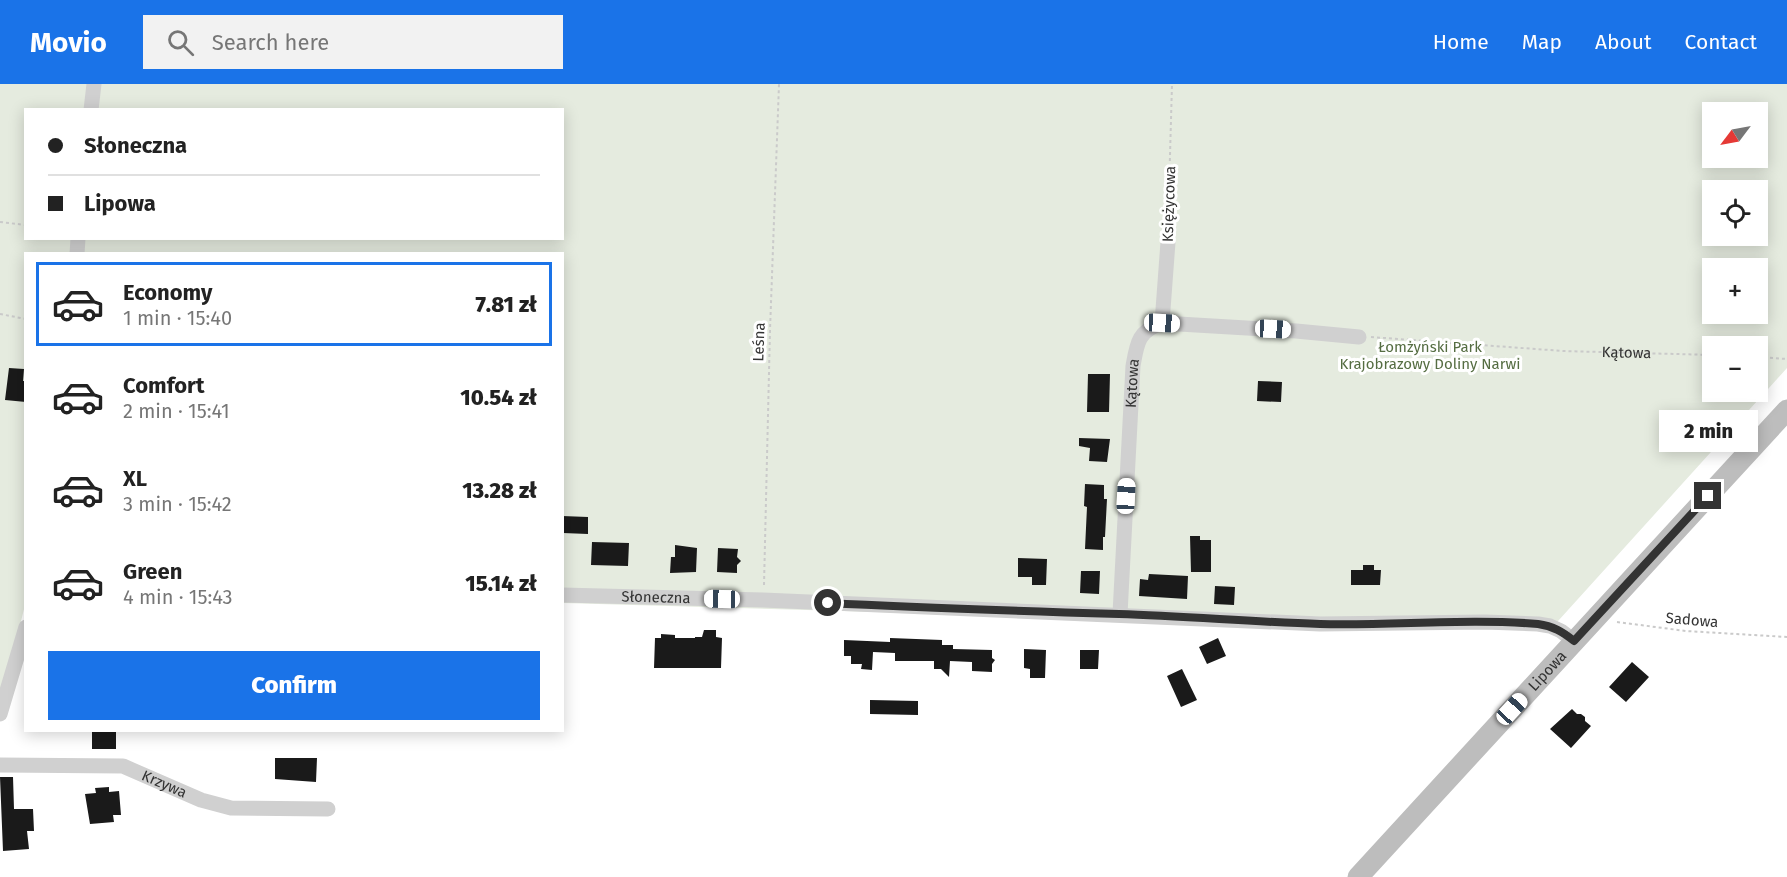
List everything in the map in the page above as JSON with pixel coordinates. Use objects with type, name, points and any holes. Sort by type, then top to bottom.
[{"type":"main road","name":"Lipowa","points":[[1358,877],[1787,410]]},
{"type":"street","points":[[91,108],[94,84]]},
{"type":"street","name":"Księżycowa","points":[[1162,323],[1168,242]]},
{"type":"street","points":[[1162,323],[1359,337]]},
{"type":"street","name":"Kątowa","points":[[1120,614],[1136,344],[1150,327],[1162,323]]},
{"type":"street","name":"Słoneczna","points":[[564,595],[763,600],[1320,624],[1485,622],[1538,624],[1562,631],[1574,641]]},
{"type":"street","points":[[0,714],[24,634]]},
{"type":"street","name":"Krzywa","points":[[0,765],[123,766],[201,800],[231,808],[328,809]]},
{"type":"path","name":"Leśna","points":[[763,600],[779,84]]},
{"type":"path","name":"Księżycowa","points":[[1168,242],[1172,84]]},
{"type":"path","points":[[0,222],[24,225]]},
{"type":"path","points":[[0,314],[24,319]]},
{"type":"path","name":"Kątowa","points":[[1359,337],[1563,351],[1702,356]]},
{"type":"path","points":[[1768,358],[1787,359]]},
{"type":"path","name":"Sadowa","points":[[1597,616],[1613,622],[1686,631],[1787,637]]},
{"type":"green space","name":"Łomżyński Park Krajobrazowy Doliny Narwi","points":[[0,84],[1787,84],[1787,368],[1768,389],[1768,336],[1702,336],[1702,402],[1756,402],[1549,631],[564,603],[564,252],[24,252],[24,609],[0,706]]},
{"type":"building","points":[[9,368],[24,369],[24,402],[5,400]]},
{"type":"building","points":[[1088,374],[1110,374],[1109,412],[1087,412]]},
{"type":"building","points":[[1258,381],[1282,382],[1281,402],[1257,401]]},
{"type":"building","points":[[1079,438],[1110,439],[1107,462],[1089,461],[1090,448],[1079,446]]},
{"type":"building","points":[[1085,484],[1104,485],[1104,499],[1107,499],[1103,550],[1085,549],[1087,507],[1084,506]]},
{"type":"building","points":[[564,516],[588,517],[588,534],[564,533]]},
{"type":"building","points":[[1190,536],[1200,536],[1200,540],[1211,540],[1211,572],[1191,572]]},
{"type":"building","points":[[592,542],[629,543],[628,566],[591,565]]},
{"type":"building","points":[[675,545],[697,548],[696,572],[670,573],[671,557],[675,557]]},
{"type":"building","points":[[718,548],[738,549],[737,557],[741,561],[737,565],[737,573],[717,572]]},
{"type":"building","points":[[1018,558],[1047,559],[1046,585],[1032,585],[1032,577],[1018,577]]},
{"type":"building","points":[[1363,565],[1374,565],[1374,570],[1381,570],[1380,585],[1351,585],[1351,570],[1363,570]]},
{"type":"building","points":[[1081,571],[1100,571],[1099,594],[1080,593]]},
{"type":"building","points":[[1149,574],[1188,576],[1187,599],[1139,596],[1140,579],[1148,580]]},
{"type":"building","points":[[1215,586],[1235,587],[1234,605],[1214,604]]},
{"type":"building","points":[[704,630],[716,630],[716,637],[722,638],[721,668],[654,668],[655,638],[661,638],[661,634],[675,635],[675,638],[702,637]]},
{"type":"building","points":[[890,638],[942,640],[942,645],[953,645],[953,649],[992,650],[992,658],[995,660],[992,664],[992,672],[972,671],[972,662],[950,661],[949,677],[941,669],[934,669],[934,661],[895,661],[895,653],[873,652],[872,670],[861,669],[862,664],[851,664],[851,656],[844,656],[844,640],[890,642]]},
{"type":"building","points":[[1218,638],[1226,656],[1207,664],[1199,647]]},
{"type":"building","points":[[1024,649],[1046,650],[1045,678],[1030,678],[1030,669],[1024,668]]},
{"type":"building","points":[[1080,650],[1099,650],[1098,669],[1080,669]]},
{"type":"building","points":[[1632,662],[1649,677],[1626,702],[1609,687]]},
{"type":"building","points":[[1182,669],[1197,700],[1181,707],[1167,676]]},
{"type":"building","points":[[870,700],[918,701],[918,715],[870,714]]},
{"type":"building","points":[[1572,709],[1585,717],[1585,721],[1591,726],[1571,748],[1550,729]]},
{"type":"building","points":[[92,732],[116,732],[116,749],[92,749]]},
{"type":"building","points":[[275,758],[317,758],[316,782],[275,779]]},
{"type":"building","points":[[0,777],[13,777],[14,809],[33,809],[34,831],[27,831],[29,849],[3,851]]},
{"type":"building","points":[[109,787],[109,792],[119,791],[121,815],[113,815],[114,822],[90,824],[85,794],[96,793],[95,788]]},
{"type":"route","points":[[828,603],[1320,624],[1485,622],[1538,624],[1562,631],[1574,641],[1708,496]]}]
